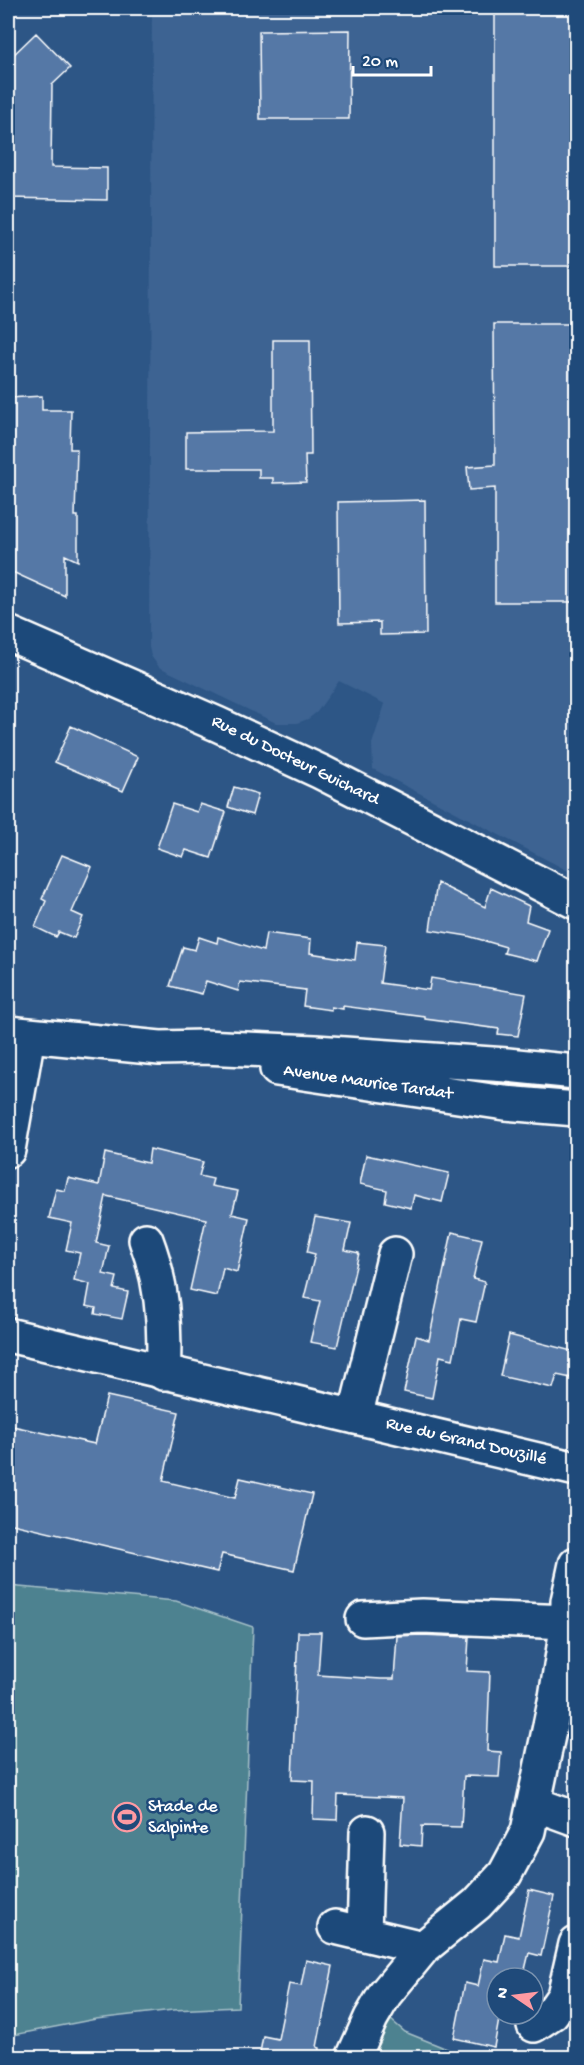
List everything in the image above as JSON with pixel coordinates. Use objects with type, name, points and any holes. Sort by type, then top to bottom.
[{"type":"street","name":"Rue du Docteur Guichard","points":[[8,633],[218,724],[321,772],[576,902]]},
{"type":"street","name":"Avenue Maurice Tardat","points":[[18,1034],[160,1048],[203,1047],[315,1052],[576,1072]]},
{"type":"street","points":[[8,1150],[18,1034]]},
{"type":"street","name":"Avenue Maurice Tardat","points":[[160,1048],[201,1059],[505,1103],[576,1110]]},
{"type":"street","points":[[146,1240],[153,1260],[161,1300],[165,1345],[163,1373]]},
{"type":"street","points":[[355,1417],[394,1254]]},
{"type":"street","name":"Rue du Grand Douzillé","points":[[8,1335],[576,1469]]},
{"type":"street","points":[[352,2058],[385,1994],[423,1948],[477,1904],[505,1874],[528,1831],[570,1634],[568,1601],[576,1564]]},
{"type":"street","points":[[363,1619],[422,1616],[570,1634]]},
{"type":"street","points":[[535,1804],[576,1819]]},
{"type":"street","points":[[367,1832],[349,1931],[423,1948]]},
{"type":"street","points":[[545,2018],[552,2013],[564,1996],[576,1944]]},
{"type":"shaded area","points":[[152,8],[576,8],[576,875],[373,769],[372,744],[385,704],[339,681],[317,712],[308,719],[297,723],[276,723],[159,667],[151,656],[149,647]]},
{"type":"green space","name":"Stade de Salpinte","points":[[8,1586],[176,1601],[253,1627],[238,2007],[173,2010],[96,2019],[8,2036]]},
{"type":"green space","points":[[390,2019],[405,2032],[467,2057],[372,2057]]},
{"type":"building","points":[[495,8],[576,8],[576,266],[495,266]]},
{"type":"building","points":[[350,30],[349,119],[260,119],[259,31]]},
{"type":"building","points":[[36,33],[70,68],[52,85],[51,167],[107,168],[107,200],[8,198],[8,60]]},
{"type":"building","points":[[494,324],[576,324],[576,602],[495,602],[495,488],[469,490],[467,467],[495,465]]},
{"type":"building","points":[[273,340],[310,340],[311,455],[305,455],[306,482],[273,483],[273,478],[259,478],[259,469],[186,469],[186,432],[273,431]]},
{"type":"building","points":[[42,396],[42,410],[71,410],[70,449],[77,449],[75,516],[78,516],[78,561],[65,555],[65,596],[8,570],[8,398]]},
{"type":"building","points":[[425,500],[426,634],[380,635],[380,622],[339,623],[338,502]]},
{"type":"building","points":[[71,726],[138,757],[123,791],[55,762]]},
{"type":"building","points":[[234,787],[258,794],[252,815],[228,807]]},
{"type":"building","points":[[172,804],[197,812],[200,804],[226,812],[211,858],[186,850],[183,857],[157,848]]},
{"type":"building","points":[[62,855],[92,867],[72,912],[83,917],[74,938],[59,932],[56,937],[35,927],[46,901],[42,899]]},
{"type":"building","points":[[437,883],[485,907],[491,888],[529,906],[526,921],[548,929],[537,961],[504,953],[506,947],[468,936],[430,930]]},
{"type":"building","points":[[266,933],[311,939],[310,953],[355,960],[357,942],[385,945],[380,983],[429,990],[431,978],[526,994],[518,1036],[498,1034],[499,1029],[425,1019],[425,1017],[343,1006],[343,1009],[331,1007],[331,1010],[303,1006],[305,990],[240,982],[238,991],[206,981],[202,994],[170,986],[183,947],[195,950],[199,937],[217,943],[218,937],[263,951]]},
{"type":"building","points":[[150,1149],[203,1162],[199,1176],[213,1179],[211,1186],[238,1191],[232,1214],[249,1218],[237,1272],[223,1268],[217,1296],[190,1290],[206,1219],[106,1196],[96,1243],[109,1246],[103,1274],[117,1277],[114,1289],[128,1292],[122,1319],[95,1314],[96,1308],[86,1306],[90,1284],[74,1280],[80,1253],[66,1250],[72,1223],[49,1218],[56,1189],[65,1191],[68,1178],[99,1185],[105,1153],[148,1163]]},
{"type":"building","points":[[366,1155],[449,1173],[442,1202],[414,1195],[411,1208],[385,1202],[387,1190],[360,1184]]},
{"type":"building","points":[[315,1217],[351,1223],[345,1250],[359,1253],[337,1347],[310,1342],[320,1301],[304,1298],[315,1254],[307,1252]]},
{"type":"building","points":[[452,1232],[482,1239],[473,1279],[485,1282],[476,1322],[461,1319],[453,1359],[440,1356],[432,1398],[404,1392],[416,1336],[429,1340]]},
{"type":"building","points":[[509,1335],[576,1352],[576,1379],[557,1375],[553,1388],[500,1376]]},
{"type":"building","points":[[107,1396],[179,1412],[163,1481],[235,1498],[240,1478],[312,1494],[294,1570],[222,1554],[217,1572],[8,1523],[8,1425],[95,1444]]},
{"type":"building","points":[[298,1632],[321,1632],[318,1675],[381,1679],[394,1679],[397,1636],[469,1637],[467,1671],[490,1672],[487,1751],[501,1752],[499,1777],[464,1776],[461,1827],[422,1826],[421,1846],[400,1844],[403,1798],[338,1795],[337,1820],[313,1819],[314,1781],[292,1780]]},
{"type":"building","points":[[529,1890],[554,1896],[541,1956],[529,1953],[526,1966],[485,1966],[485,2026],[498,2026],[494,2047],[454,2038],[465,1983],[478,1986],[484,1959],[499,1962],[505,1934],[519,1937]]},
{"type":"building","points":[[306,1960],[333,1966],[317,2047],[320,2048],[319,2058],[259,2058],[263,2036],[278,2039],[289,1984],[301,1986]]},
{"type":"place","name":"Stade de Salpinte","points":[[127,1817]]}]
